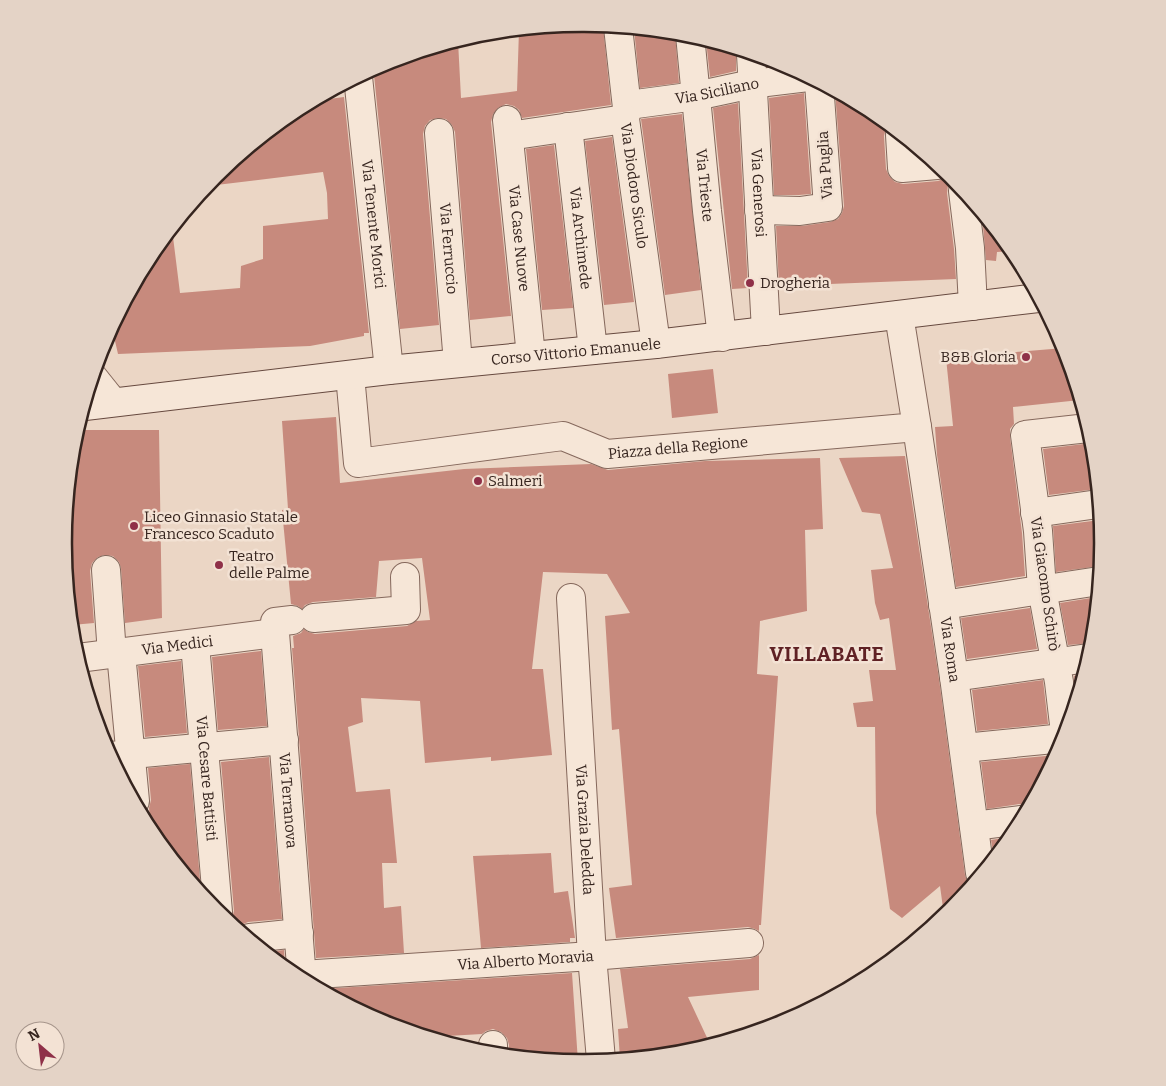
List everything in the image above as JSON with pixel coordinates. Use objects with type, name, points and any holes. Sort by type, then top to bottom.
[{"type":"street","name":"Via Diodoro Siculo","points":[[619,34],[626,113],[656,344]]},
{"type":"street","name":"Via Trieste","points":[[691,44],[707,211],[722,336]]},
{"type":"street","name":"Via Generosi","points":[[750,61],[766,331]]},
{"type":"street","name":"Via Siciliano","points":[[508,128],[568,128],[626,113],[636,104],[696,96],[752,84],[795,79]]},
{"type":"street","name":"Via Tenente Morici","points":[[353,87],[390,370]]},
{"type":"street","name":"Via Puglia","points":[[758,210],[800,211],[828,207],[820,91]]},
{"type":"street","name":"Via Case Nuove","points":[[508,128],[532,356]]},
{"type":"street","name":"Via Archimede","points":[[568,128],[593,350]]},
{"type":"street","name":"Via Ferruccio","points":[[439,133],[458,363]]},
{"type":"street","points":[[900,143],[902,168],[928,167]]},
{"type":"street","points":[[965,203],[970,248],[973,306]]},
{"type":"street","name":"Corso Vittorio Emanuele","points":[[92,405],[390,370],[656,344],[1031,299]]},
{"type":"street","points":[[899,315],[917,427]]},
{"type":"street","name":"Piazza della Regione","points":[[350,375],[358,462],[563,436],[607,454],[917,427]]},
{"type":"street","points":[[98,384],[113,402]]},
{"type":"street","name":"Via Roma","points":[[917,427],[954,677],[979,865]]},
{"type":"street","name":"Via Giacomo Schirò","points":[[1063,716],[1056,663],[1042,589],[1025,435],[1080,429]]},
{"type":"street","points":[[1035,513],[1092,505]]},
{"type":"street","points":[[106,570],[117,654],[121,755],[126,770]]},
{"type":"street","name":"Via Medici","points":[[86,657],[196,644],[289,623],[406,610],[404,577]]},
{"type":"street","points":[[943,605],[1091,582]]},
{"type":"street","name":"Via Grazia Deledda","points":[[571,598],[592,956],[600,1053]]},
{"type":"street","name":"Via Terranova","points":[[289,623],[284,740],[301,968]]},
{"type":"street","name":"Via Cesare Battisti","points":[[196,644],[217,899]]},
{"type":"street","points":[[954,677],[1080,659]]},
{"type":"street","points":[[964,748],[1055,739]]},
{"type":"street","points":[[121,755],[284,740]]},
{"type":"street","points":[[974,826],[1011,821]]},
{"type":"street","points":[[259,937],[298,933]]},
{"type":"street","name":"Via Alberto Moravia","points":[[314,976],[749,943]]},
{"type":"building","points":[[583,32],[604,33],[611,105],[522,118],[519,110],[514,106],[506,104],[498,108],[493,114],[491,122],[511,316],[470,320],[455,132],[452,125],[446,119],[437,118],[430,120],[425,126],[423,134],[439,325],[400,329],[374,77],[419,60],[458,48],[461,98],[517,91],[519,37]]},
{"type":"building","points":[[635,36],[676,41],[679,83],[640,88]]},
{"type":"building","points":[[707,48],[736,57],[736,71],[710,77]]},
{"type":"building","points":[[804,93],[811,194],[774,195],[769,98]]},
{"type":"building","points":[[344,97],[369,333],[364,333],[364,336],[310,346],[118,354],[115,340],[125,317],[141,288],[173,239],[180,293],[240,288],[241,266],[263,259],[263,226],[328,219],[327,193],[323,172],[220,185],[246,159],[272,138],[332,99]]},
{"type":"building","points":[[836,100],[885,132],[886,169],[889,176],[895,182],[903,184],[942,180],[948,186],[956,279],[779,286],[776,226],[802,226],[830,222],[838,219],[844,206]]},
{"type":"building","points":[[738,103],[748,288],[732,289],[713,108]]},
{"type":"building","points":[[682,114],[701,290],[665,295],[641,119]]},
{"type":"building","points":[[612,137],[634,302],[604,305],[585,141]]},
{"type":"building","points":[[554,145],[573,308],[542,310],[526,149]]},
{"type":"building","points":[[983,226],[1002,252],[997,252],[996,261],[986,260]]},
{"type":"building","points":[[1055,349],[1073,401],[1013,407],[1014,424],[1010,429],[1025,576],[956,587],[937,455],[935,427],[953,426],[946,358]]},
{"type":"building","points":[[713,369],[718,413],[672,418],[668,374]]},
{"type":"building","points":[[336,417],[340,483],[464,469],[591,464],[608,470],[705,461],[820,458],[823,529],[805,530],[807,611],[760,621],[757,674],[778,676],[761,925],[759,925],[759,931],[748,927],[616,938],[609,888],[632,885],[619,729],[612,730],[605,616],[630,613],[607,574],[543,572],[532,669],[543,669],[552,755],[491,761],[491,757],[425,763],[420,701],[361,698],[363,722],[348,727],[356,792],[390,789],[397,863],[382,863],[384,908],[401,906],[404,953],[316,958],[292,648],[294,648],[293,636],[301,633],[304,629],[315,634],[407,626],[416,621],[430,620],[422,558],[379,561],[376,597],[313,602],[305,605],[302,609],[291,604],[282,510],[288,509],[282,421]]},
{"type":"building","points":[[85,430],[159,430],[162,618],[125,623],[121,568],[119,562],[113,556],[104,555],[98,557],[92,563],[90,571],[94,623],[79,624],[72,543],[77,476]]},
{"type":"building","points":[[1084,444],[1090,490],[1049,495],[1043,449]]},
{"type":"building","points":[[905,456],[939,679],[967,880],[943,905],[940,886],[902,918],[890,909],[876,813],[875,727],[857,727],[853,703],[873,701],[869,670],[896,670],[889,618],[880,620],[875,603],[871,570],[893,568],[880,514],[862,512],[839,458]]},
{"type":"building","points":[[1093,521],[1093,567],[1056,572],[1053,526]]},
{"type":"building","points":[[1090,598],[1084,644],[1068,645],[1060,603]]},
{"type":"building","points":[[1030,608],[1037,649],[967,659],[961,618]]},
{"type":"building","points":[[261,651],[267,726],[218,730],[212,657]]},
{"type":"building","points":[[181,661],[187,733],[145,737],[138,666]]},
{"type":"building","points":[[1043,680],[1048,724],[977,731],[972,690]]},
{"type":"building","points":[[1047,756],[1021,804],[987,809],[981,762]]},
{"type":"building","points":[[269,757],[282,919],[243,924],[233,915],[221,762]]},
{"type":"building","points":[[190,764],[200,881],[178,854],[149,811],[151,800],[148,768]]},
{"type":"building","points":[[999,839],[992,848],[991,840]]},
{"type":"building","points":[[551,853],[554,893],[568,891],[575,938],[570,938],[570,942],[481,948],[473,856]]},
{"type":"building","points":[[284,950],[284,957],[276,951]]},
{"type":"building","points":[[759,955],[759,990],[688,997],[707,1038],[683,1044],[620,1052],[618,1029],[628,1028],[620,969],[750,959]]},
{"type":"building","points":[[572,973],[577,1054],[509,1048],[507,1038],[501,1032],[493,1029],[482,1034],[450,1036],[388,1015],[334,988]]},
{"type":"place","name":"Drogheria","points":[[750,283]]},
{"type":"place","name":"B&B Gloria","points":[[1026,357]]},
{"type":"place","name":"Salmeri","points":[[478,481]]},
{"type":"place","name":"Liceo Ginnasio Statale Francesco Scaduto","points":[[134,526]]},
{"type":"place","name":"Teatro delle Palme","points":[[219,565]]},
{"type":"district","name":"VILLABATE","points":[[827,654]]}]
